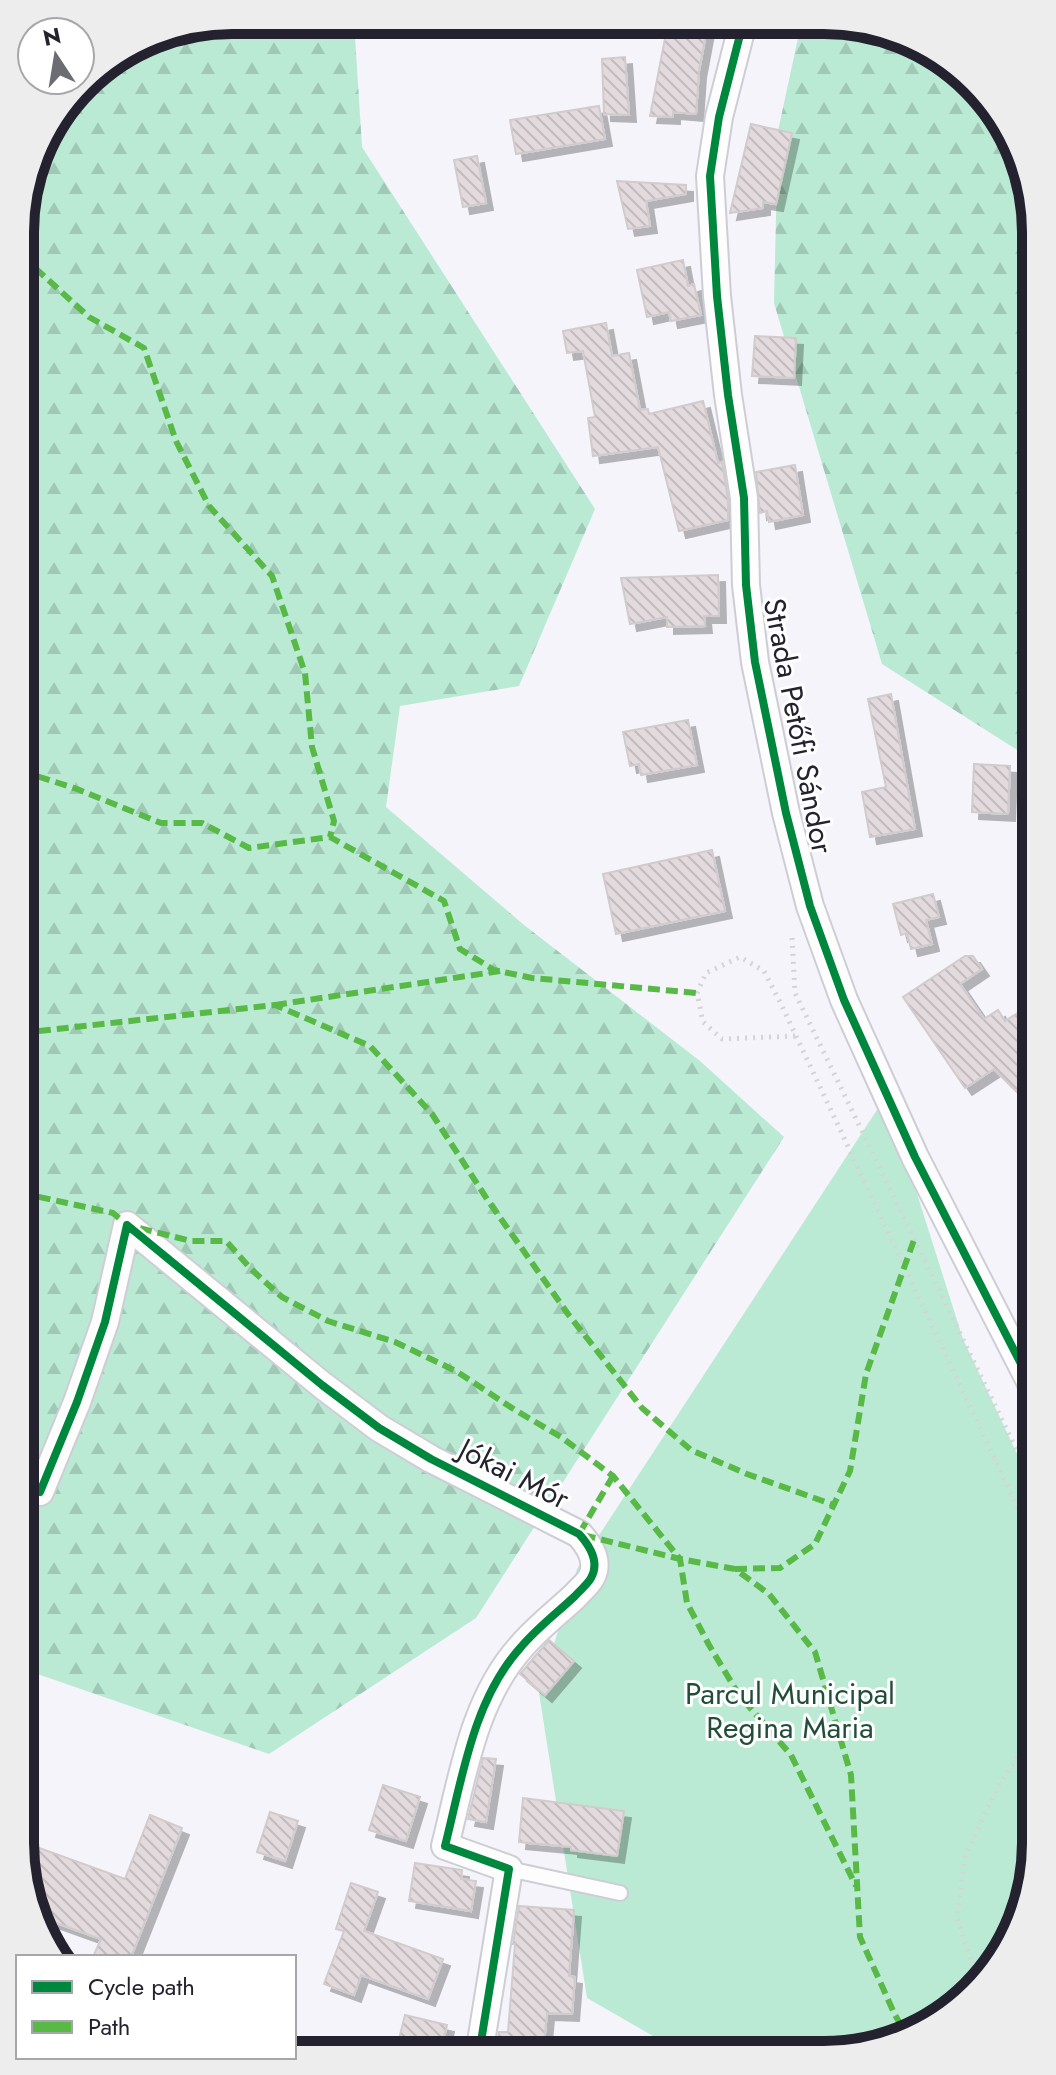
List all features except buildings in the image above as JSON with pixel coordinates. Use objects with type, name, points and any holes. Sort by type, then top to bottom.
[{"type":"street","name":"Strada Petőfi Sándor","points":[[740,34],[719,117],[710,176],[717,296],[744,498],[746,585],[755,662],[786,813],[810,906],[844,1000],[915,1157],[1022,1366]]},
{"type":"street","name":"Jókai Mór","points":[[40,1492],[77,1402],[105,1322],[127,1225],[379,1428],[431,1459],[579,1534],[592,1552],[595,1567],[592,1577],[522,1645],[499,1674],[474,1732],[445,1846],[509,1869]]},
{"type":"street","points":[[481,2041],[509,1869]]},
{"type":"lane","points":[[509,1869],[620,1893]]},
{"type":"path","points":[[795,1036],[722,1039],[703,1022],[697,993],[706,973],[740,957],[764,971],[795,1036],[1022,1517]]},
{"type":"path","points":[[974,1971],[957,1918],[965,1855],[999,1785],[1022,1751]]},
{"type":"green space","points":[[355,34],[362,147],[595,509],[519,686],[400,706],[386,807],[524,925],[700,1061],[784,1137],[476,1618],[269,1754],[34,1673],[36,206],[44,168],[60,133],[83,101],[88,96],[96,96],[96,88],[101,83],[144,54],[168,44],[206,36]]},
{"type":"green space","points":[[799,34],[863,38],[912,54],[955,83],[989,122],[1012,168],[1022,232],[1022,753],[882,664],[774,303],[778,131]]},
{"type":"green space","name":"Parcul Municipal Regina Maria","points":[[886,1096],[963,1339],[1022,1464],[1022,1856],[1012,1907],[1002,1931],[981,1964],[945,2000],[912,2021],[888,2031],[850,2039],[662,2041],[587,1998],[539,1693],[577,1569]]},
{"type":"marked path","points":[[34,267],[89,317],[144,348],[176,441],[209,506],[272,576],[305,673],[312,747],[334,821],[330,837]]},
{"type":"marked path","points":[[34,775],[161,823],[202,823],[249,848],[330,837],[444,901],[460,949],[494,970],[532,978],[697,993]]},
{"type":"marked path","points":[[275,1005],[500,971]]},
{"type":"marked path","points":[[34,1032],[275,1005],[370,1046],[432,1114],[568,1314],[642,1408],[691,1450],[834,1505]]},
{"type":"marked path","points":[[34,1196],[113,1213],[127,1225],[191,1241],[226,1241],[282,1297],[328,1321],[395,1342],[456,1371],[561,1437],[613,1476],[680,1559],[687,1603],[709,1645],[739,1695],[791,1755],[856,1886]]},
{"type":"marked path","points":[[735,1569],[780,1568],[815,1544],[850,1471],[866,1374],[914,1240]]},
{"type":"marked path","points":[[613,1476],[579,1534],[735,1569],[769,1594],[815,1652],[851,1775],[860,1937],[901,2026]]},
{"type":"cycle path","points":[[740,34],[719,117],[710,176],[717,296],[744,498],[746,585],[755,662],[786,813],[810,906],[844,1000],[915,1157],[1022,1366]]},
{"type":"cycle path","points":[[40,1492],[77,1402],[105,1322],[127,1225],[379,1428],[431,1459],[579,1534],[590,1549],[594,1572],[588,1583],[521,1647],[491,1691],[471,1741],[445,1846],[509,1869],[481,2041]]}]
